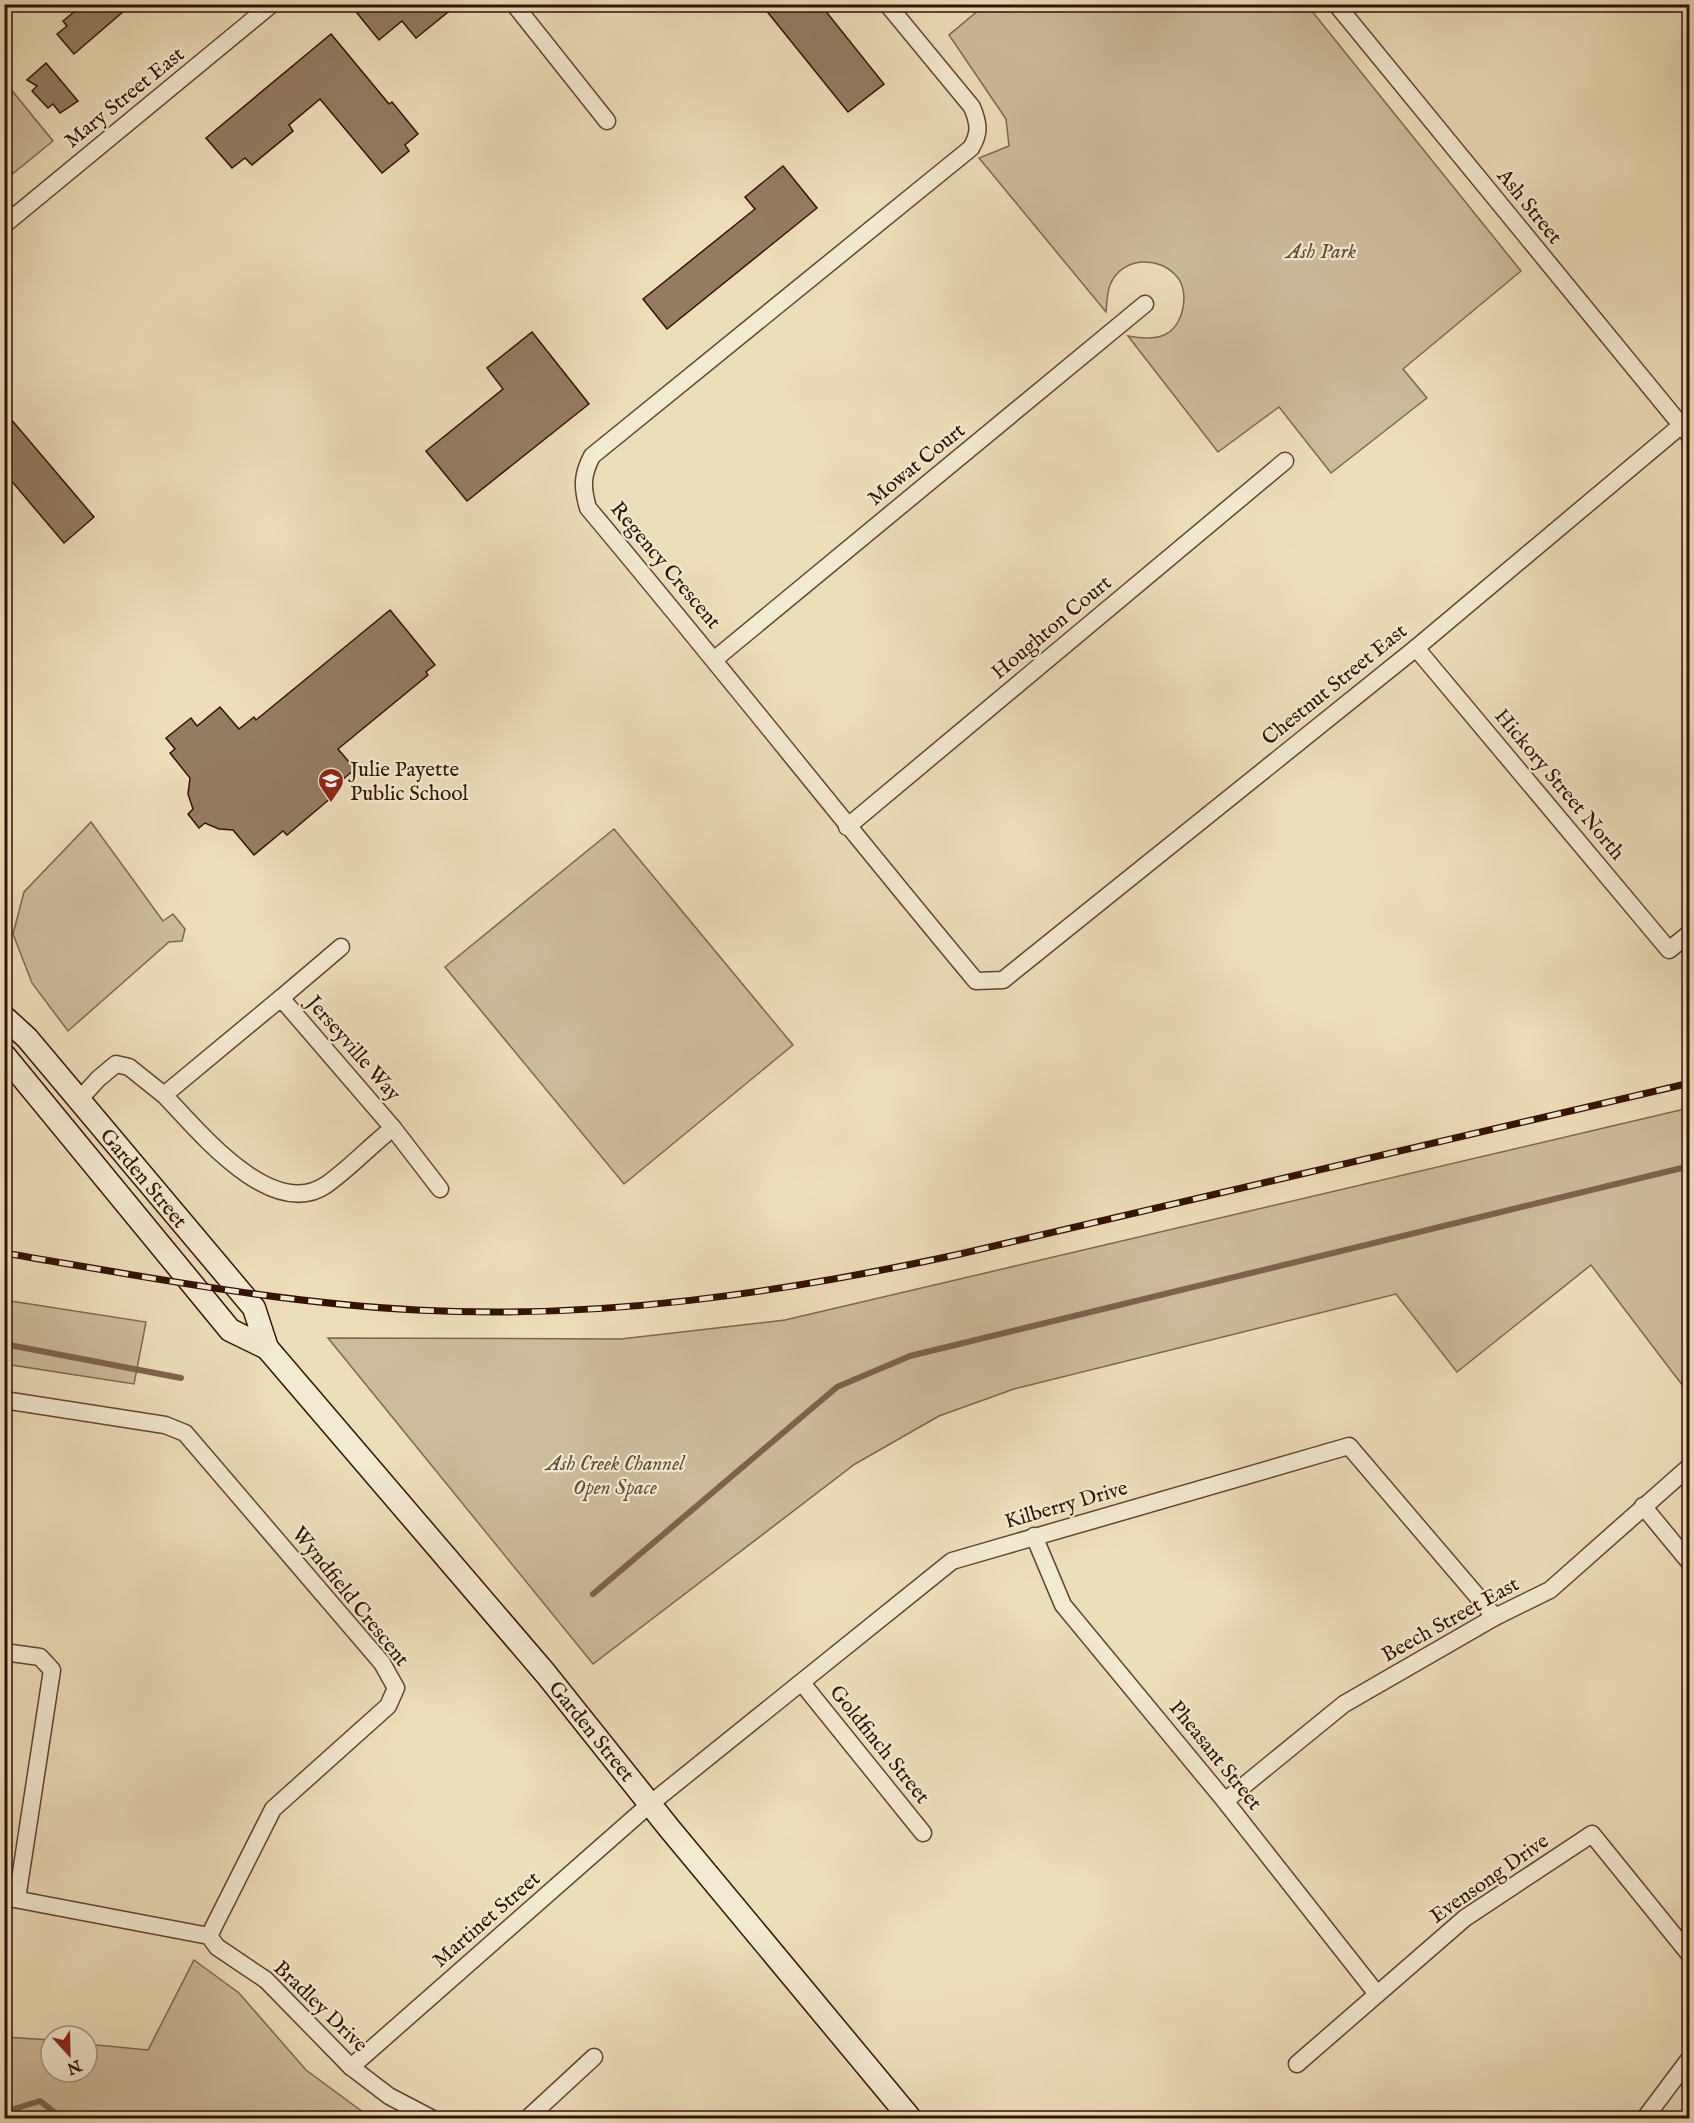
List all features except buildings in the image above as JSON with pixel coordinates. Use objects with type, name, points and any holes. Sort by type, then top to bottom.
[{"type":"street","name":"Mary Street East","points":[[4,225],[272,4]]},
{"type":"street","points":[[514,4],[607,121]]},
{"type":"street","name":"Regency Crescent","points":[[887,4],[972,108],[978,120],[979,134],[970,148],[592,456],[584,472],[583,490],[588,508],[715,658],[847,827],[976,981],[1003,980]]},
{"type":"street","name":"Ash Street","points":[[1336,4],[1686,427]]},
{"type":"street","name":"Mowat Court","points":[[715,658],[1145,304]]},
{"type":"street","name":"Chestnut Street East","points":[[1003,980],[1416,648],[1686,427]]},
{"type":"street","name":"Houghton Court","points":[[847,827],[1285,461]]},
{"type":"street","name":"Hickory Street North","points":[[1416,648],[1670,950],[1689,933]]},
{"type":"street","name":"Jerseyville Way","points":[[164,1095],[341,946]]},
{"type":"street","name":"Jerseyville Way","points":[[281,998],[393,1128],[440,1189]]},
{"type":"street","name":"Garden Street","points":[[4,1017],[27,1038],[254,1308],[267,1348],[546,1674],[650,1804],[910,2118]]},
{"type":"street","name":"Garden Street","points":[[4,1054],[230,1330],[267,1348]]},
{"type":"street","name":"Jerseyville Way","points":[[79,1100],[98,1078],[116,1064],[129,1067],[164,1095],[231,1165],[246,1176],[279,1189],[301,1193],[324,1186],[393,1128]]},
{"type":"street","points":[[32,1089],[61,1103],[79,1100]]},
{"type":"street","name":"Wyndfield Crescent","points":[[4,1400],[165,1425],[185,1433],[382,1663],[396,1688],[388,1706],[273,1809],[209,1936]]},
{"type":"street","name":"Kilberry Drive","points":[[650,1804],[952,1561],[1348,1446],[1495,1617]]},
{"type":"street","name":"Beech Street East","points":[[1225,1801],[1344,1704],[1495,1617],[1550,1590],[1689,1466]]},
{"type":"street","points":[[1643,1506],[1689,1563]]},
{"type":"street","name":"Pheasant Street","points":[[1034,1536],[1063,1605],[1225,1801],[1377,1994]]},
{"type":"street","points":[[4,1652],[40,1657],[52,1670],[11,1898],[209,1936]]},
{"type":"street","name":"Goldfinch Street","points":[[802,1683],[923,1833]]},
{"type":"street","name":"Martinet Street","points":[[351,2067],[650,1804]]},
{"type":"street","name":"Evensong Drive","points":[[1296,2064],[1465,1918],[1592,1834],[1689,1955]]},
{"type":"street","name":"Bradley Drive","points":[[209,1936],[217,1947],[266,1980],[351,2067],[389,2096],[431,2118]]},
{"type":"street","points":[[528,2118],[594,2057]]},
{"type":"street","points":[[1645,2118],[1689,2058]]},
{"type":"green space","name":"Ash Park","points":[[986,4],[1307,5],[1521,271],[1403,369],[1427,398],[1331,473],[1279,407],[1218,452],[1128,336],[1155,338],[1171,331],[1183,310],[1184,293],[1178,278],[1161,265],[1152,262],[1132,264],[1123,268],[1110,285],[1106,312],[979,158],[1009,146],[1006,119],[949,35]]},
{"type":"green space","points":[[5,82],[53,141],[4,180]]},
{"type":"green space","points":[[91,822],[163,921],[173,914],[185,929],[182,941],[169,942],[68,1031],[32,983],[13,934],[24,892]]},
{"type":"green space","points":[[614,829],[793,1045],[624,1184],[445,967]]},
{"type":"green space","name":"Ash Creek Channel Open Space","points":[[1689,1108],[1689,1394],[1591,1265],[1457,1372],[1396,1294],[1014,1389],[939,1416],[855,1464],[593,1664],[328,1338],[621,1339],[785,1320]]},
{"type":"green space","points":[[4,1300],[146,1322],[134,1384],[5,1364]]},
{"type":"green space","points":[[194,1960],[239,1993],[306,2070],[371,2118],[5,2118],[5,2037],[39,2039],[39,2084],[99,2084],[99,2045],[148,2050]]},
{"type":"waterway","points":[[593,1594],[837,1387],[910,1356],[1690,1166]]},
{"type":"waterway","points":[[4,1344],[181,1378]]},
{"type":"waterway","points":[[4,2112],[40,2101],[62,2118]]},
{"type":"railway","points":[[4,1253],[210,1288],[365,1306],[486,1312],[622,1307],[825,1281],[960,1254],[1690,1083]]},
{"type":"place","name":"Julie Payette Public School","points":[[331,804]]}]
